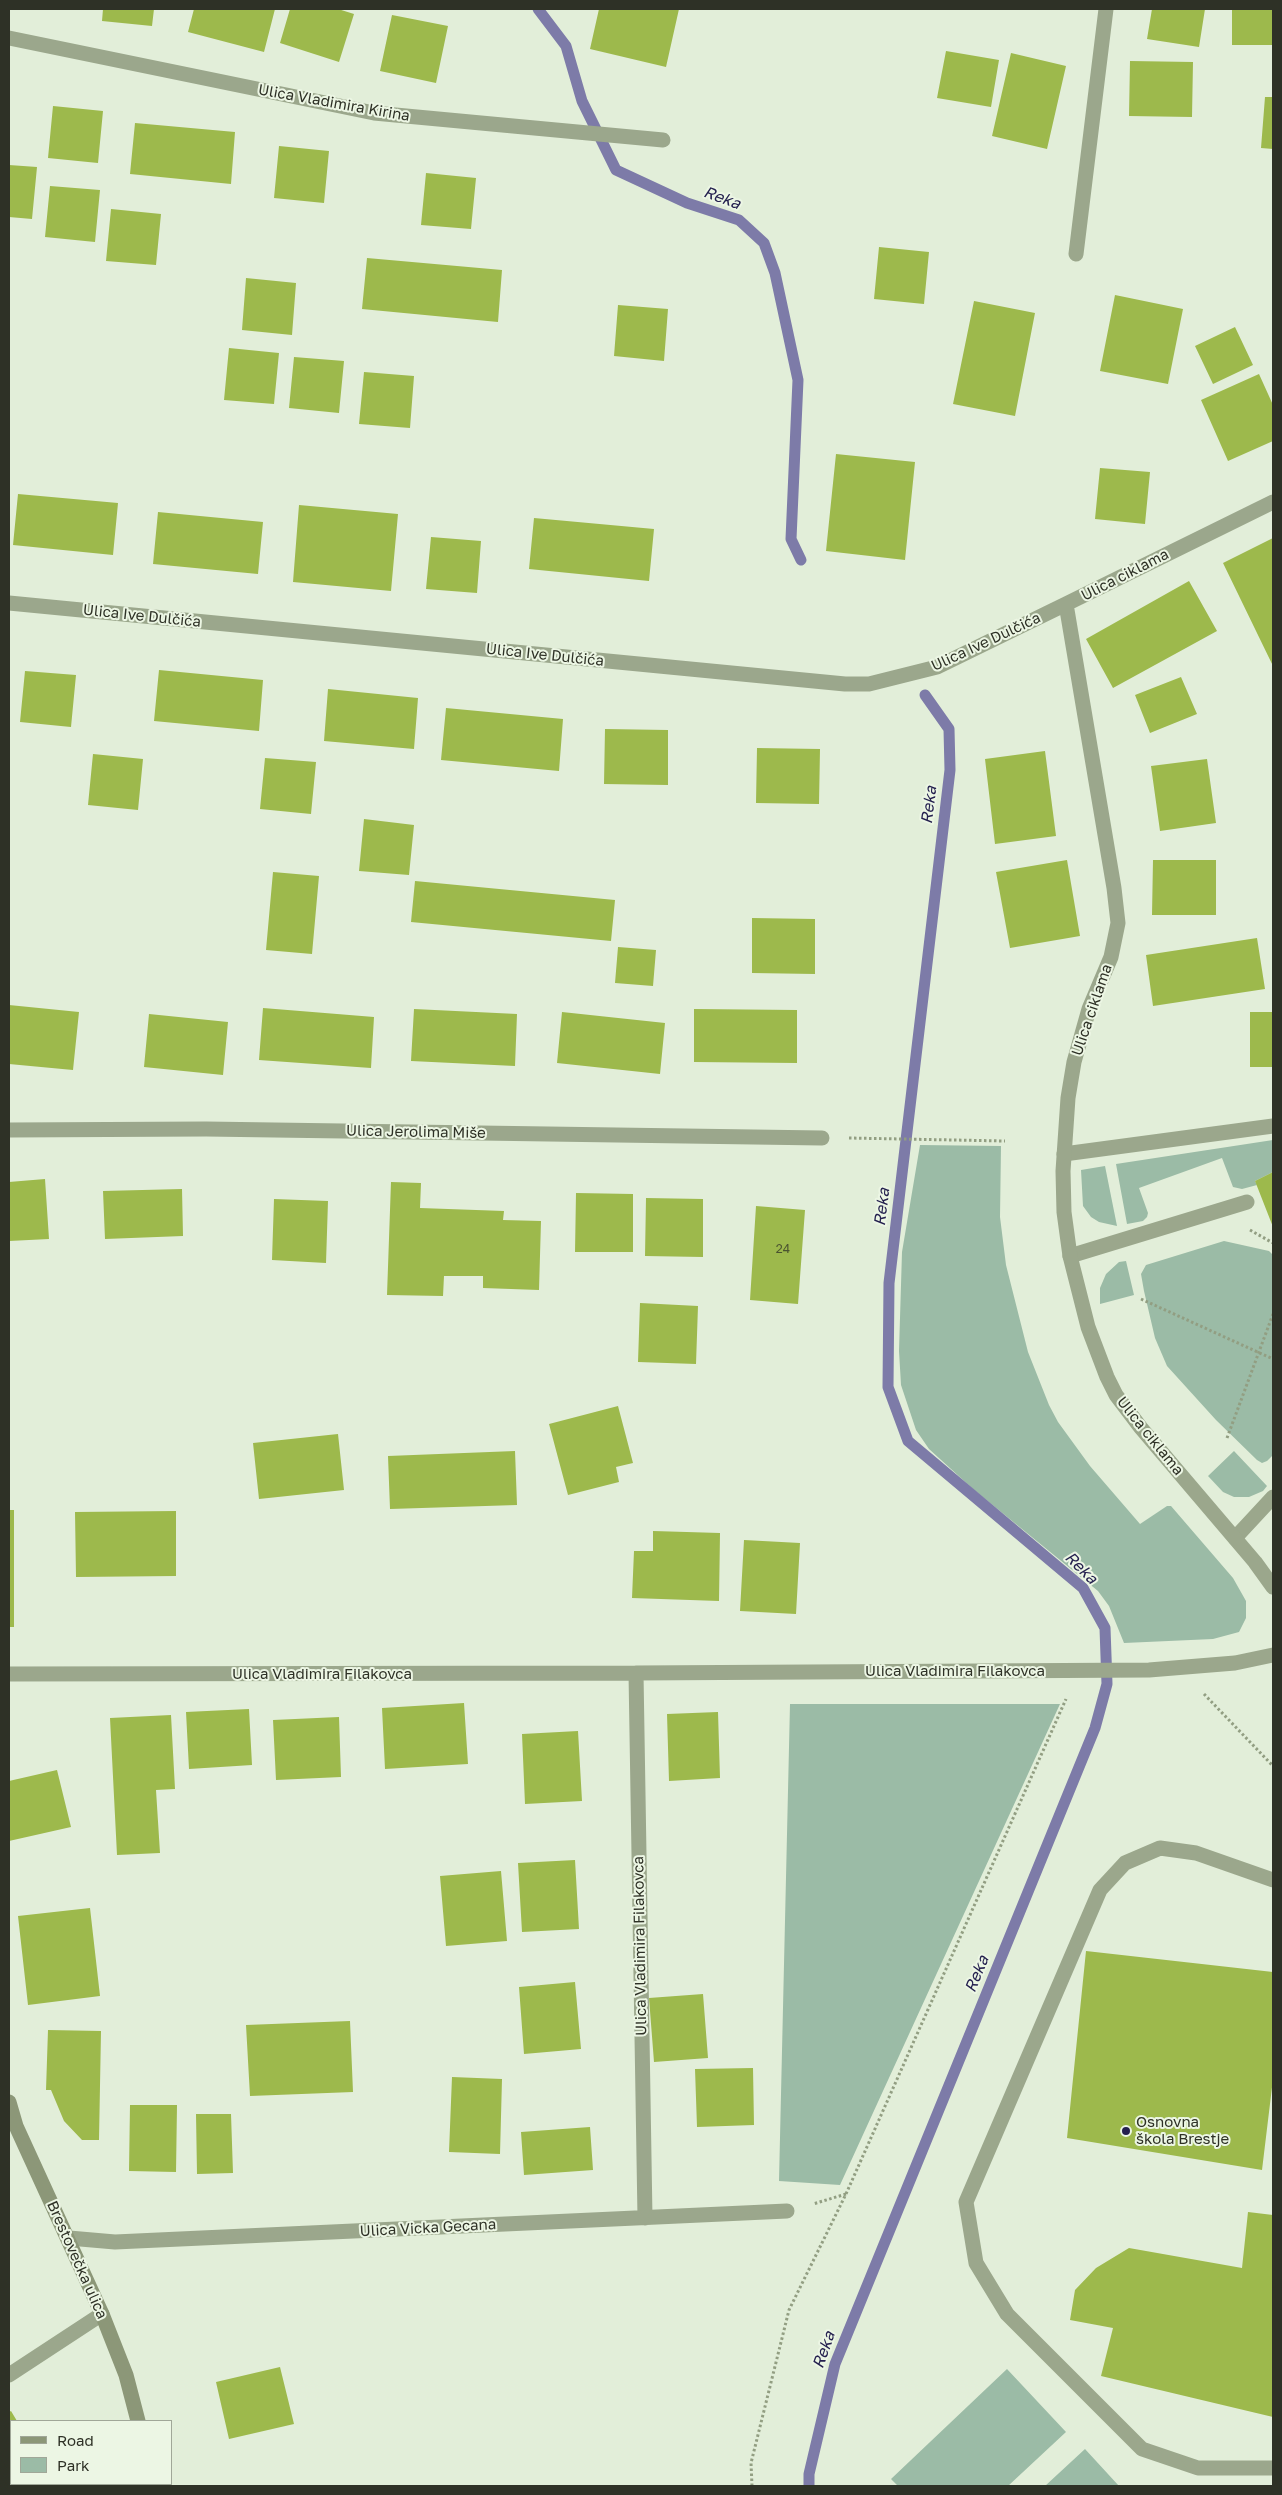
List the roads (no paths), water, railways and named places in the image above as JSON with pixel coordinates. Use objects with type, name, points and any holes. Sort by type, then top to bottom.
[{"type":"street","points":[[1076,254],[1106,9]]},
{"type":"street","name":"Ulica Vladimira Kirina","points":[[9,38],[374,113],[662,140]]},
{"type":"street","name":"Ulica ciklama","points":[[1273,502],[1066,604],[1114,888],[1118,923],[1111,957],[1089,1009],[1074,1062],[1064,1154],[1064,1212],[1070,1256],[1094,1344],[1116,1395],[1141,1428],[1235,1538],[1273,1587]]},
{"type":"street","name":"Ulica Ive Dulčića","points":[[9,604],[845,684],[869,684],[937,667],[1066,604]]},
{"type":"street","points":[[1064,1154],[1273,1126]]},
{"type":"street","name":"Ulica Jerolima Miše","points":[[9,1130],[206,1129],[822,1138]]},
{"type":"street","points":[[1070,1256],[1247,1202]]},
{"type":"street","points":[[1235,1538],[1273,1497]]},
{"type":"street","name":"Ulica Vladimira Filakovca","points":[[9,1674],[1149,1670],[1235,1662],[1273,1655]]},
{"type":"street","name":"Ulica Vladimira Filakovca","points":[[636,1673],[645,2218]]},
{"type":"street","points":[[1273,1880],[1196,1853],[1160,1848],[1125,1863],[1100,1890],[966,2202],[976,2263],[1008,2314],[1142,2449],[1198,2468],[1273,2468]]},
{"type":"street","name":"Brestovečka ulica","points":[[9,2102],[16,2126],[69,2238],[102,2314],[126,2375],[138,2420]]},
{"type":"street","name":"Ulica Vicka Gecana","points":[[69,2238],[115,2242],[787,2211]]},
{"type":"street","points":[[9,2375],[102,2314]]},
{"type":"waterway","name":"Reka","points":[[538,9],[566,46],[582,101],[616,170],[687,203],[739,220],[764,243],[775,273],[798,380],[791,539],[801,560]]},
{"type":"waterway","name":"Reka","points":[[809,2486],[809,2474],[835,2364],[1095,1728],[1107,1684],[1105,1628],[1083,1588],[908,1441],[888,1387],[889,1283],[950,770],[949,729],[925,695]]},
{"type":"place","name":"Osnovna škola Brestje","points":[[1126,2131]]}]
